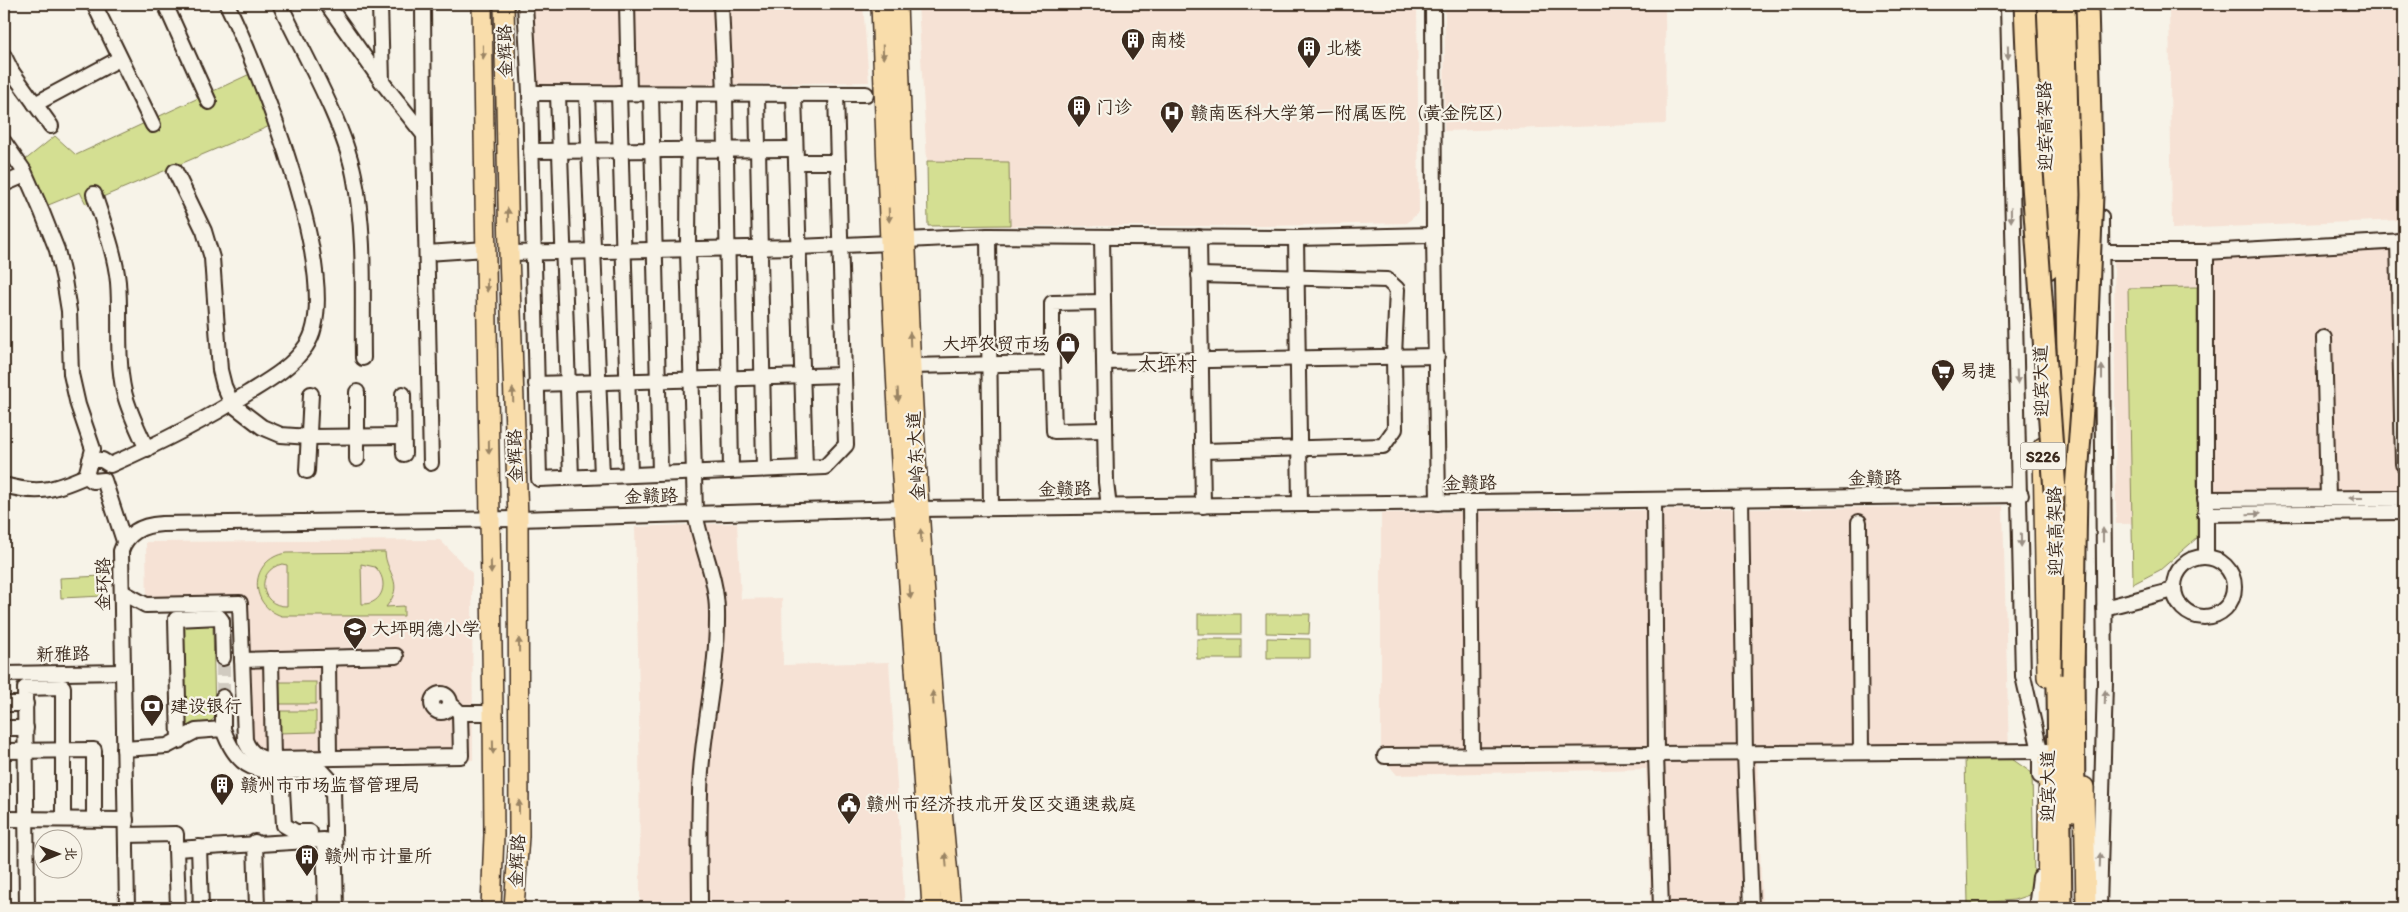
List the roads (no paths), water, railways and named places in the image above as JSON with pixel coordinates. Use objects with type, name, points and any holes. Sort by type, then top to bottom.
[{"type":"highway","points":[[2025,4],[2032,171],[2055,491]]},
{"type":"highway","name":"迎宾高架路","points":[[2043,4],[2055,491],[2060,908]]},
{"type":"highway","name":"迎宾高架路","points":[[2061,4],[2073,675],[2075,908]]},
{"type":"highway","points":[[2073,675],[2076,490],[2085,368],[2092,195],[2086,4]]},
{"type":"main road","name":"金辉路","points":[[482,4],[493,712],[494,835],[491,907]]},
{"type":"main road","name":"金辉路","points":[[504,4],[508,253],[518,519],[519,836],[514,908]]},
{"type":"main road","name":"金岭东大道","points":[[881,4],[898,241],[911,509],[941,904]]},
{"type":"main road","name":"金岭东大道","points":[[897,4],[898,241],[911,366],[911,509]]},
{"type":"main road","name":"迎宾大道","points":[[2033,4],[2047,908]]},
{"type":"main road","name":"迎宾大道","points":[[2073,4],[2086,908]]},
{"type":"street","points":[[94,4],[119,59],[153,125]]},
{"type":"street","points":[[165,4],[210,102]]},
{"type":"street","points":[[110,466],[198,424],[232,404],[288,366],[307,345],[312,334],[317,304],[315,276],[304,214],[288,158],[256,68],[227,4]]},
{"type":"street","points":[[280,4],[338,125],[354,173],[362,225],[363,358]]},
{"type":"street","points":[[327,4],[382,82],[424,135]]},
{"type":"street","points":[[341,24],[342,4]]},
{"type":"street","points":[[380,4],[382,82]]},
{"type":"street","points":[[424,4],[424,135],[430,463]]},
{"type":"street","points":[[525,4],[530,94],[539,478],[826,466],[846,446],[836,94]]},
{"type":"street","points":[[627,4],[620,150],[630,475]]},
{"type":"street","points":[[721,4],[725,93],[731,470]]},
{"type":"street","points":[[1433,4],[1438,503]]},
{"type":"street","points":[[2008,4],[2012,266],[2021,495],[2024,676],[2044,751],[2042,861],[2036,908]]},
{"type":"street","points":[[2098,4],[2105,682],[2100,908]]},
{"type":"street","points":[[4,56],[8,74],[35,104],[51,126]]},
{"type":"street","points":[[35,104],[119,59]]},
{"type":"street","points":[[530,94],[866,94]]},
{"type":"street","points":[[558,94],[571,477]]},
{"type":"street","points":[[587,94],[602,476]]},
{"type":"street","points":[[651,94],[660,473]]},
{"type":"street","points":[[689,94],[687,150],[688,250],[694,513],[699,537],[714,577],[717,612],[714,679],[701,773],[700,908]]},
{"type":"street","points":[[757,94],[764,469]]},
{"type":"street","points":[[794,94],[805,468]]},
{"type":"street","points":[[4,142],[25,175],[57,250],[69,311],[72,374],[78,405],[93,449],[86,476]]},
{"type":"street","points":[[531,151],[758,149],[838,162]]},
{"type":"street","points":[[175,170],[204,231],[212,258],[220,370],[224,386],[232,404],[262,427],[281,435],[309,437],[403,436]]},
{"type":"street","points":[[4,184],[25,175]]},
{"type":"street","points":[[94,194],[111,248],[118,280],[120,362],[124,392],[130,413],[147,449]]},
{"type":"street","points":[[508,253],[533,254],[840,246],[988,236],[1296,238],[1434,235]]},
{"type":"street","points":[[988,236],[991,508]]},
{"type":"street","points":[[1102,237],[1106,482],[1110,507]]},
{"type":"street","points":[[1199,237],[1203,506]]},
{"type":"street","points":[[1296,238],[1300,504]]},
{"type":"street","points":[[2101,252],[2206,252],[2401,241],[2403,464]]},
{"type":"street","points":[[427,253],[486,249]]},
{"type":"street","points":[[2206,252],[2206,557]]},
{"type":"street","points":[[1199,275],[1387,280],[1397,289],[1394,356],[1395,429],[1383,446],[1203,451]]},
{"type":"street","points":[[1104,302],[1052,304],[1052,363],[1054,431],[1105,430]]},
{"type":"street","points":[[2324,338],[2328,498]]},
{"type":"street","points":[[1104,362],[1437,356]]},
{"type":"street","points":[[911,366],[1052,363]]},
{"type":"street","points":[[536,384],[844,375]]},
{"type":"street","points":[[357,392],[357,459]]},
{"type":"street","points":[[307,471],[311,394]]},
{"type":"street","points":[[403,394],[404,454]]},
{"type":"street","points":[[86,476],[93,481],[104,480],[111,472],[110,466],[102,460],[90,460]]},
{"type":"street","points":[[4,485],[26,490],[56,490],[86,476]]},
{"type":"street","points":[[104,480],[124,541]]},
{"type":"street","name":"金赣路","points":[[490,518],[518,519],[694,513],[911,509],[2021,495]]},
{"type":"street","points":[[2205,499],[2404,498]]},
{"type":"street","points":[[1742,499],[1745,753],[1751,908]]},
{"type":"street","points":[[1654,500],[1656,754],[1661,908]]},
{"type":"street","points":[[1470,502],[1472,755]]},
{"type":"street","points":[[2205,514],[2404,512]]},
{"type":"street","name":"金环路","points":[[127,908],[121,551],[124,541],[142,527],[151,525],[490,518]]},
{"type":"street","points":[[1859,522],[1861,752]]},
{"type":"street","points":[[2206,557],[2217,560],[2226,566],[2232,576],[2234,587],[2232,598],[2227,608],[2218,614],[2198,617],[2181,608],[2174,590],[2177,575],[2186,562],[2206,557]]},
{"type":"street","points":[[2104,608],[2174,590]]},
{"type":"street","points":[[122,592],[146,605],[240,603],[245,740],[254,754],[263,758],[461,756],[455,708],[493,712]]},
{"type":"street","points":[[179,741],[176,619],[219,617],[222,621],[223,658]]},
{"type":"street","points":[[242,660],[396,656]]},
{"type":"street","points":[[328,658],[328,758]]},
{"type":"street","points":[[271,659],[273,759]]},
{"type":"street","name":"新雅路","points":[[4,674],[122,672]]},
{"type":"street","points":[[27,908],[25,688],[63,688],[64,818]]},
{"type":"street","points":[[223,697],[223,729],[229,746],[245,765],[268,772],[319,771],[327,775],[333,790],[336,908]]},
{"type":"street","points":[[4,704],[26,704]]},
{"type":"street","points":[[4,728],[26,728]]},
{"type":"street","points":[[124,749],[167,746],[196,731],[223,729]]},
{"type":"street","points":[[4,751],[94,750],[94,818]]},
{"type":"street","points":[[1385,756],[2044,751]]},
{"type":"street","points":[[281,772],[282,821],[286,827],[296,832],[334,832]]},
{"type":"street","points":[[4,818],[126,820]]},
{"type":"street","points":[[126,835],[176,834],[178,908]]},
{"type":"street","points":[[176,848],[255,842],[324,840],[326,908]]},
{"type":"street","points":[[255,842],[257,908]]},
{"type":"street","points":[[199,847],[201,908]]},
{"type":"tunnel","points":[[223,658],[223,697]]},
{"type":"place","name":"南楼","points":[[1133,61]]},
{"type":"place","name":"北楼","points":[[1309,69]]},
{"type":"place","name":"门诊","points":[[1079,128]]},
{"type":"place","name":"赣南医科大学第一附属医院（黄金院区）","points":[[1172,134]]},
{"type":"place","name":"大坪农贸市场","points":[[1068,365]]},
{"type":"place","name":"易捷","points":[[1943,392]]},
{"type":"place","name":"大坪明德小学","points":[[355,650]]},
{"type":"place","name":"建设银行","points":[[152,727]]},
{"type":"place","name":"赣州市市场监督管理局","points":[[222,806]]},
{"type":"place","name":"赣州市经济技术开发区交通速裁庭","points":[[849,825]]},
{"type":"place","name":"赣州市计量所","points":[[307,877]]},
{"type":"district","name":"太坪村","points":[[1167,364]]}]
